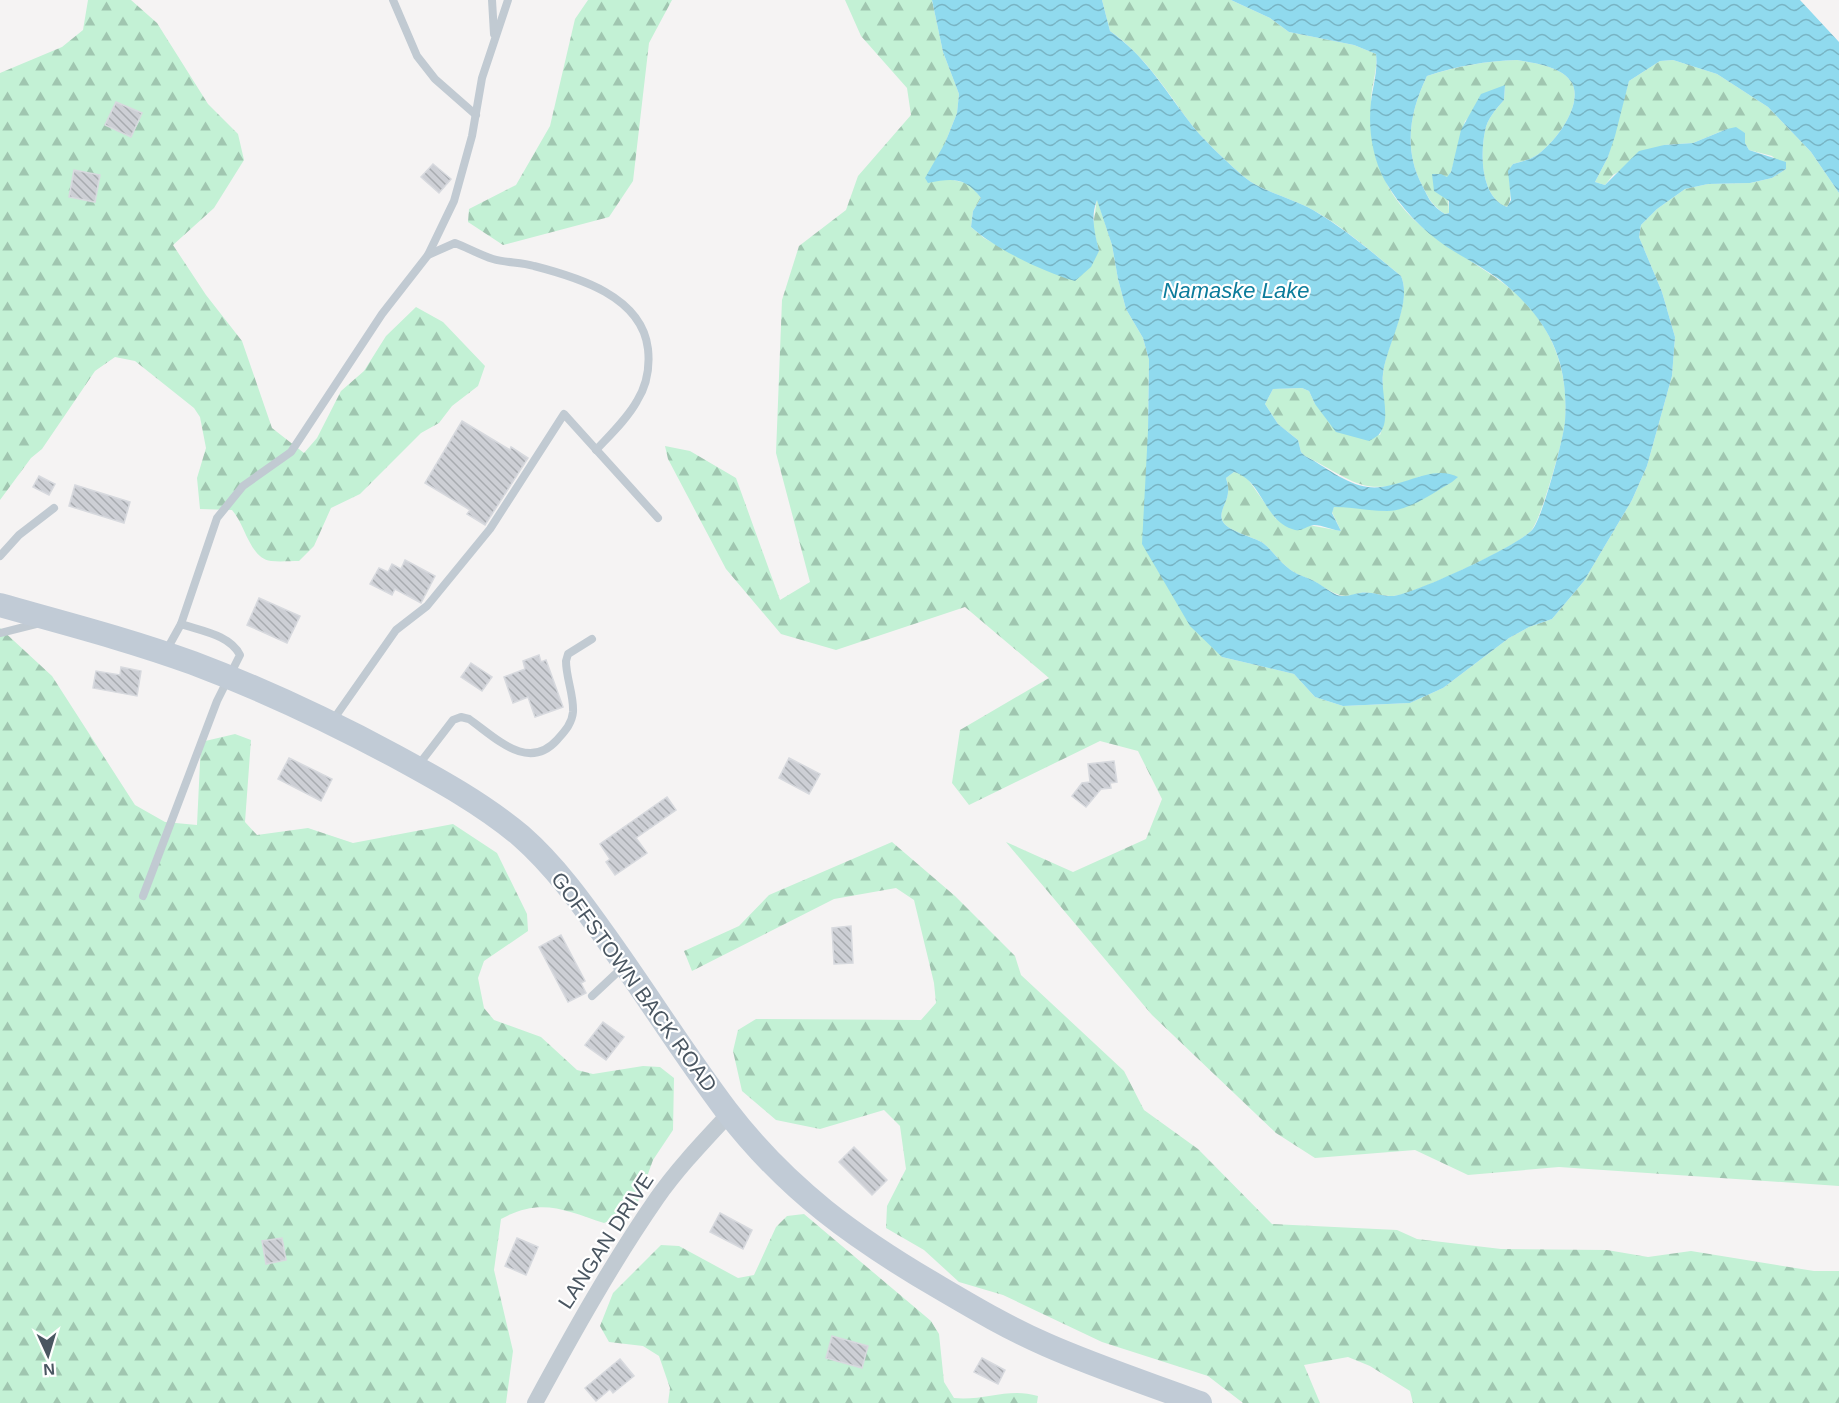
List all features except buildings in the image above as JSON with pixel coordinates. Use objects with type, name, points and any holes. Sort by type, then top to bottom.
[{"type":"main road","name":"GOFFSTOWN BACK ROAD","points":[[0,605],[164,654],[229,678],[331,723],[473,800],[520,836],[549,864],[626,965],[697,1071],[729,1114],[760,1150],[823,1211],[898,1264],[993,1319],[1110,1371],[1200,1403]]},
{"type":"street","name":"LANGAN DRIVE","points":[[536,1403],[599,1290],[658,1197],[729,1114]]},
{"type":"lane","points":[[393,0],[417,56],[435,79],[476,115]]},
{"type":"lane","points":[[492,0],[494,41]]},
{"type":"lane","points":[[164,654],[181,624],[217,518],[243,486],[291,452],[382,314],[428,255],[454,201],[472,136],[482,78],[508,0]]},
{"type":"lane","points":[[428,255],[455,243],[495,260],[532,265],[576,278],[615,297],[639,321],[647,340],[649,362],[646,383],[637,403],[596,450]]},
{"type":"lane","points":[[331,723],[396,630],[427,606],[490,529],[564,414],[658,518]]},
{"type":"lane","points":[[0,556],[19,535],[54,508]]},
{"type":"lane","points":[[0,633],[52,619]]},
{"type":"lane","points":[[143,896],[208,723],[240,655],[228,640],[181,624]]},
{"type":"lane","points":[[417,768],[453,720],[461,717],[468,719],[521,754],[538,754],[551,747],[570,723],[573,712],[566,661],[568,654],[592,639]]},
{"type":"lane","points":[[592,996],[626,965]]},
{"type":"green space","points":[[88,0],[131,0],[157,23],[208,104],[238,134],[244,160],[214,208],[173,245],[206,295],[242,341],[272,428],[304,453],[317,438],[341,391],[364,371],[386,336],[416,307],[443,322],[485,366],[478,386],[452,406],[439,423],[421,433],[360,494],[331,508],[314,546],[299,561],[264,559],[253,548],[232,510],[200,509],[197,478],[206,448],[200,417],[194,408],[135,361],[115,357],[95,371],[42,449],[31,458],[0,500],[0,73],[62,47],[83,30]]},
{"type":"green space","points":[[588,0],[672,0],[649,43],[633,181],[609,217],[503,245],[468,222],[469,209],[516,185],[550,126],[575,19]]},
{"type":"green space","points":[[845,0],[932,0],[943,52],[959,94],[957,113],[945,143],[949,179],[970,184],[981,198],[973,211],[971,227],[984,238],[1015,255],[1099,252],[1093,226],[1097,199],[1112,245],[1126,309],[1143,338],[1149,360],[1148,431],[1222,657],[1294,674],[1315,697],[1343,706],[1410,703],[1443,688],[1509,638],[1529,627],[1552,619],[1584,581],[1632,500],[1647,466],[1672,376],[1675,337],[1662,292],[1639,237],[1641,225],[1657,209],[1685,189],[1708,184],[1750,183],[1772,178],[1786,169],[1772,156],[1749,150],[1745,143],[1745,133],[1727,129],[1693,143],[1664,145],[1613,175],[1605,185],[1595,182],[1608,157],[1629,81],[1660,61],[1673,60],[1717,74],[1768,107],[1811,152],[1839,193],[1839,1186],[1559,1167],[1468,1175],[1415,1150],[1315,1158],[1276,1133],[1152,1015],[1006,842],[1073,872],[1146,839],[1162,799],[1138,751],[1100,741],[969,805],[952,783],[960,730],[1049,678],[965,607],[836,650],[781,634],[726,569],[668,459],[665,446],[690,451],[736,478],[780,600],[810,582],[776,453],[782,300],[799,246],[846,210],[858,176],[911,115],[907,88],[861,36]]},
{"type":"green space","points":[[1102,0],[1231,0],[1270,18],[1289,32],[1354,45],[1376,54],[1371,108],[1384,177],[1395,198],[1420,225],[1435,237],[1514,291],[1541,323],[1559,359],[1566,400],[1564,431],[1546,496],[1531,531],[1486,558],[1443,579],[1405,593],[1393,596],[1364,593],[1346,596],[1334,593],[1299,575],[1263,543],[1234,531],[1225,524],[1221,516],[1227,499],[1226,478],[1234,472],[1245,475],[1276,519],[1341,531],[1332,512],[1334,507],[1388,511],[1421,476],[1402,483],[1372,487],[1348,479],[1305,456],[1301,452],[1298,440],[1278,424],[1265,404],[1273,389],[1302,388],[1309,391],[1315,404],[1380,435],[1384,413],[1383,375],[1401,312],[1404,287],[1401,276],[1336,225],[1304,205],[1251,182],[1222,157],[1193,126],[1143,61],[1110,31]]},
{"type":"green space","points":[[1517,60],[1547,66],[1567,77],[1575,91],[1572,110],[1555,138],[1539,154],[1513,164],[1507,207],[1498,202],[1487,185],[1483,163],[1483,141],[1486,127],[1492,114],[1504,100],[1505,86],[1465,121],[1451,172],[1447,178],[1449,213],[1445,214],[1434,205],[1427,194],[1412,158],[1413,116],[1427,76],[1472,65]]},
{"type":"green space","points":[[0,628],[52,676],[135,805],[165,822],[197,825],[201,742],[235,734],[251,740],[245,822],[257,835],[308,828],[353,843],[453,824],[497,853],[527,914],[528,931],[484,961],[478,978],[484,1008],[494,1020],[541,1037],[577,1070],[593,1074],[643,1066],[660,1067],[674,1078],[673,1130],[653,1160],[635,1210],[604,1223],[565,1210],[540,1207],[515,1212],[501,1219],[494,1270],[513,1351],[506,1403],[0,1403]]},
{"type":"green space","points":[[892,842],[955,896],[1015,956],[1021,975],[1124,1071],[1144,1110],[1198,1149],[1272,1224],[1397,1230],[1417,1239],[1501,1249],[1607,1250],[1648,1257],[1691,1251],[1814,1271],[1839,1271],[1839,1403],[1413,1403],[1410,1391],[1370,1366],[1348,1357],[1304,1365],[1320,1403],[1243,1403],[1208,1376],[1102,1342],[1003,1295],[959,1282],[924,1250],[886,1228],[887,1206],[906,1169],[900,1126],[884,1110],[820,1129],[776,1120],[742,1091],[733,1051],[738,1030],[756,1019],[921,1020],[936,1003],[934,983],[914,900],[896,888],[834,899],[692,971],[684,951],[739,926],[769,895]]},
{"type":"green space","points":[[804,1214],[931,1321],[939,1334],[944,1382],[954,1398],[1017,1393],[1038,1396],[1037,1403],[668,1403],[670,1388],[659,1356],[643,1346],[609,1342],[600,1326],[613,1293],[661,1245],[679,1246],[738,1278],[754,1275],[776,1227],[787,1216]]},
{"type":"water","name":"Namaske Lake","points":[[932,0],[1102,0],[1110,31],[1143,61],[1206,141],[1243,176],[1325,217],[1401,276],[1404,299],[1385,363],[1383,387],[1385,419],[1378,435],[1369,441],[1336,432],[1315,404],[1309,391],[1302,388],[1273,389],[1265,404],[1278,424],[1298,440],[1301,452],[1305,456],[1351,482],[1368,487],[1380,487],[1437,473],[1458,477],[1421,501],[1404,508],[1380,511],[1334,507],[1332,513],[1341,531],[1314,525],[1301,530],[1292,529],[1275,517],[1251,483],[1243,476],[1234,472],[1226,478],[1228,495],[1221,517],[1225,524],[1234,531],[1263,543],[1293,571],[1340,596],[1373,593],[1394,596],[1406,593],[1487,558],[1532,530],[1547,495],[1564,430],[1563,378],[1552,342],[1543,325],[1531,310],[1500,280],[1429,233],[1405,209],[1385,181],[1374,152],[1371,132],[1370,112],[1376,72],[1376,54],[1354,45],[1289,32],[1270,18],[1231,0],[1800,0],[1839,42],[1839,193],[1811,152],[1768,107],[1717,74],[1673,60],[1660,61],[1629,81],[1608,157],[1595,182],[1605,185],[1639,151],[1664,145],[1693,143],[1736,127],[1745,133],[1745,143],[1749,150],[1786,162],[1786,169],[1772,178],[1750,183],[1708,184],[1685,189],[1657,209],[1641,225],[1639,237],[1662,292],[1675,337],[1672,376],[1647,466],[1632,500],[1584,581],[1552,619],[1529,627],[1509,638],[1443,688],[1410,703],[1343,706],[1315,697],[1294,674],[1222,657],[1190,626],[1142,544],[1149,360],[1143,338],[1126,309],[1112,245],[1097,200],[1094,219],[1099,251],[1091,267],[1075,281],[1020,259],[971,227],[973,211],[981,198],[975,191],[958,181],[945,180],[928,183],[925,178],[945,143],[957,113],[959,94],[943,52]],"holes":[[[1517,60],[1555,69],[1567,77],[1575,91],[1572,110],[1555,138],[1539,154],[1513,164],[1508,171],[1511,200],[1507,207],[1498,202],[1487,185],[1483,163],[1483,141],[1486,127],[1492,114],[1504,100],[1505,85],[1481,94],[1461,130],[1451,172],[1447,177],[1432,174],[1434,191],[1449,201],[1449,213],[1445,214],[1433,205],[1422,185],[1412,158],[1413,116],[1427,76],[1449,69]]]}]
